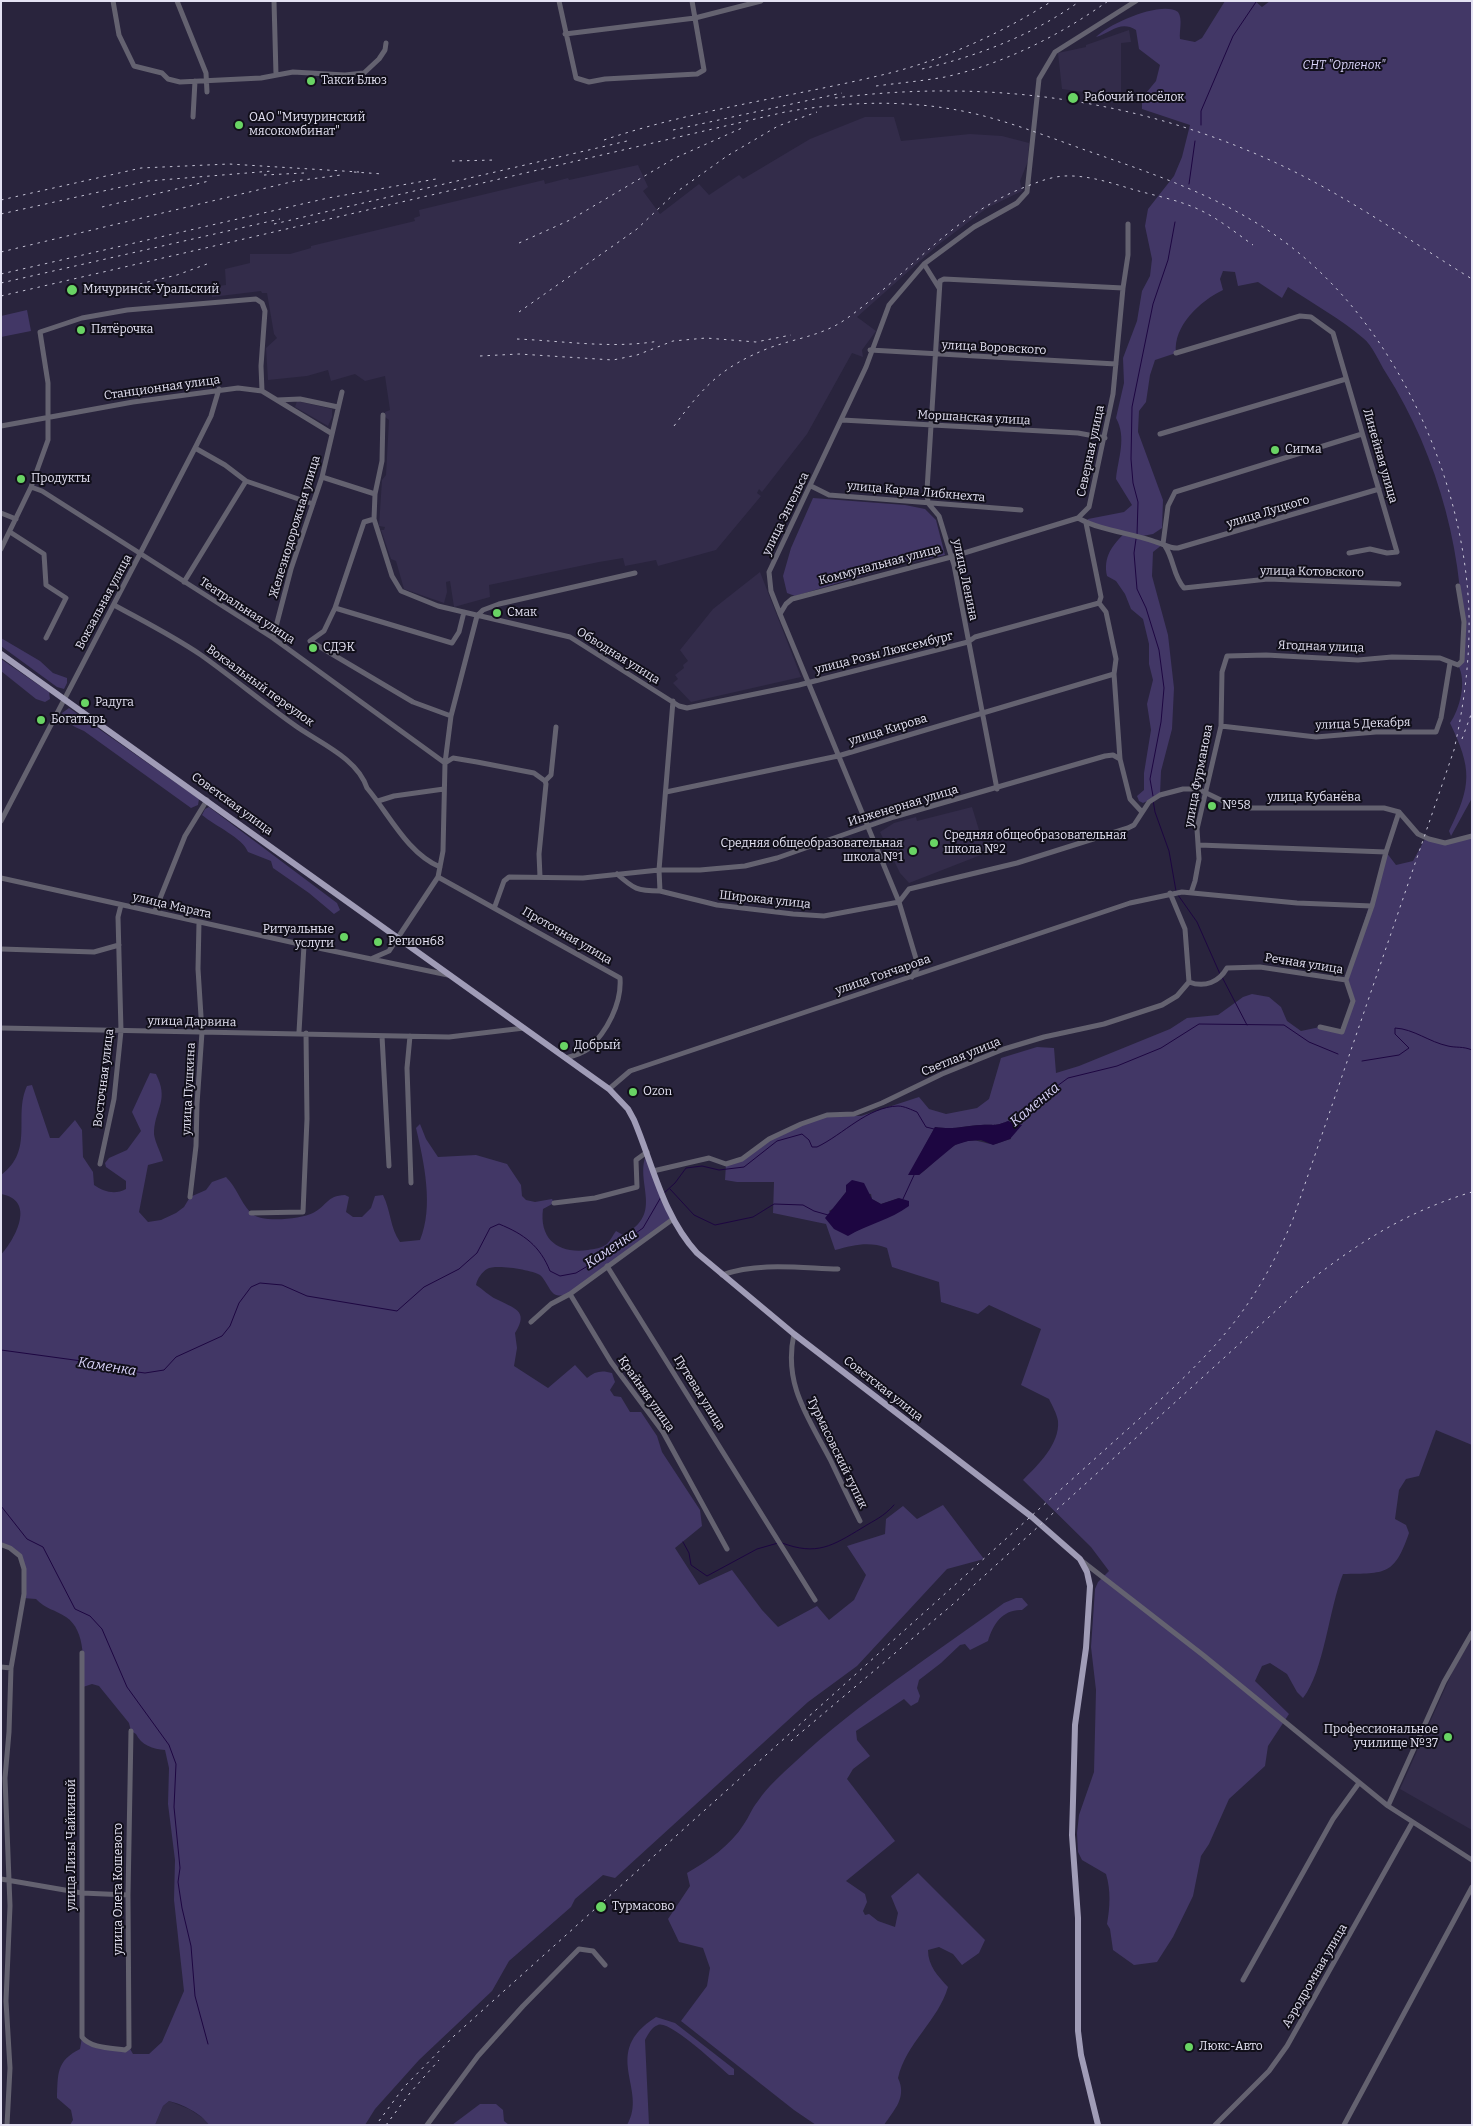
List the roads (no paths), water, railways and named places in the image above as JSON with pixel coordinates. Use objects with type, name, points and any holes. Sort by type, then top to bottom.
[{"type":"main road","name":"Советская улица","points":[[1,654],[64,697],[609,1089],[628,1109],[647,1152],[672,1219],[685,1240],[722,1276],[1032,1518],[1080,1559]]},
{"type":"main road","points":[[1080,1559],[1087,1572],[1090,1586],[1086,1648],[1075,1725],[1074,1747],[1072,1835],[1077,1878],[1078,2031],[1081,2055],[1098,2125]]},
{"type":"street","points":[[113,1],[120,35],[134,66],[162,74],[174,80],[195,81],[293,72],[345,75],[364,73],[379,59],[385,50],[386,43]]},
{"type":"street","points":[[177,1],[207,80],[207,92]]},
{"type":"street","points":[[274,1],[276,75]]},
{"type":"street","points":[[559,1],[576,78],[589,82],[605,79],[697,74],[704,70],[692,1]]},
{"type":"street","points":[[565,34],[695,18],[761,1]]},
{"type":"street","name":"улица Энгельса","points":[[898,902],[771,591],[769,572],[866,367],[870,350],[889,305],[924,264],[974,227],[1017,203],[1027,192],[1039,79],[1048,62],[1055,52],[1136,1]]},
{"type":"street","points":[[193,117],[195,81]]},
{"type":"street","name":"Северная улица","points":[[1078,518],[1089,507],[1104,438],[1110,420],[1130,238],[1128,224]]},
{"type":"street","points":[[924,264],[939,288]]},
{"type":"street","points":[[928,503],[927,490],[940,281],[944,279],[1123,288]]},
{"type":"street","points":[[1,549],[31,487],[48,440],[48,384],[40,332],[82,318],[127,310],[256,299],[262,303],[265,311],[261,366],[262,391]]},
{"type":"street","name":"Линейная улица","points":[[1176,353],[1300,316],[1311,317],[1333,333],[1397,552],[1387,553],[1370,549],[1349,553]]},
{"type":"street","name":"улица Воровского","points":[[870,350],[1116,364]]},
{"type":"street","points":[[1160,434],[1346,379]]},
{"type":"street","name":"Станционная улица","points":[[1,426],[219,389],[238,388],[262,391],[331,433]]},
{"type":"street","name":"Вокзальная улица","points":[[1,821],[195,448],[211,416],[219,389]]},
{"type":"street","name":"Железнодорожная улица","points":[[272,638],[291,569],[322,477],[342,392]]},
{"type":"street","points":[[276,400],[300,399],[338,407]]},
{"type":"street","name":"Обводная улица","points":[[383,416],[382,461],[375,494],[374,519],[392,576],[401,592],[438,606],[570,637],[616,668],[673,701]]},
{"type":"street","name":"Моршанская улица","points":[[842,420],[1078,433],[1104,438]]},
{"type":"street","points":[[1164,544],[1168,506],[1175,492],[1362,434]]},
{"type":"street","points":[[195,448],[225,465],[246,481],[313,504]]},
{"type":"street","points":[[322,477],[375,494]]},
{"type":"street","points":[[184,582],[246,481]]},
{"type":"street","name":"улица Карла Либкнехта","points":[[811,486],[829,495],[1021,510]]},
{"type":"street","name":"Театральная улица","points":[[31,487],[42,491],[272,638],[445,763]]},
{"type":"street","name":"улица Луцкого","points":[[1086,523],[1140,536],[1164,544],[1171,549],[1379,489]]},
{"type":"street","name":"улица Ленина","points":[[928,503],[939,516],[951,557],[997,789]]},
{"type":"street","points":[[1,513],[16,519]]},
{"type":"street","points":[[1078,518],[1086,523],[1101,597],[1099,603],[1106,612],[1112,630],[1116,659],[1114,674],[1120,759],[1130,799],[1142,812]]},
{"type":"street","name":"Коммунальная улица","points":[[780,614],[786,604],[792,599],[951,557],[1078,518]]},
{"type":"street","points":[[374,519],[364,522],[335,608],[324,631],[310,641],[413,702],[451,716]]},
{"type":"street","points":[[10,532],[44,554],[46,585],[66,598],[46,638]]},
{"type":"street","name":"улица Котовского","points":[[1164,544],[1170,553],[1177,579],[1184,588],[1268,579],[1399,584]]},
{"type":"street","points":[[372,958],[389,951],[438,877],[443,851],[445,763],[451,716],[477,616],[483,610],[508,602],[635,573]]},
{"type":"street","points":[[1450,663],[1458,665],[1462,661],[1464,622],[1458,586]]},
{"type":"street","name":"улица Розы Люксембург","points":[[673,701],[679,706],[687,708],[807,682],[968,642],[975,637],[1099,603]]},
{"type":"street","name":"Вокзальный переулок","points":[[114,605],[200,654],[295,726],[342,757],[364,779],[367,788],[408,842],[432,863],[440,867]]},
{"type":"street","points":[[335,608],[452,643],[459,632],[464,612]]},
{"type":"street","name":"Ягодная улица","points":[[1223,662],[1227,656],[1266,655],[1332,659],[1440,658],[1450,663]]},
{"type":"street","name":"улица Фурманова","points":[[1190,893],[1197,873],[1199,845],[1196,829],[1220,726],[1223,662]]},
{"type":"street","name":"улица 5 Декабря","points":[[1220,726],[1316,737],[1376,732],[1436,732],[1441,718],[1450,663]]},
{"type":"street","name":"улица Кирова","points":[[666,792],[838,756],[1114,674]]},
{"type":"street","points":[[660,891],[659,870],[673,701]]},
{"type":"street","points":[[540,877],[539,854],[545,781],[551,775],[556,727]]},
{"type":"street","name":"Инженерная улица","points":[[659,870],[700,870],[745,866],[777,858],[868,827],[1105,756],[1113,755],[1120,759]]},
{"type":"street","points":[[445,763],[453,758],[477,762],[534,773],[545,781]]},
{"type":"street","points":[[378,802],[394,796],[444,789]]},
{"type":"street","name":"улица Кубанёва","points":[[1142,812],[1149,802],[1160,795],[1183,789],[1198,789],[1227,803],[1250,808],[1384,808],[1399,812]]},
{"type":"street","points":[[155,911],[186,836],[207,800]]},
{"type":"street","name":"Широкая улица","points":[[617,874],[626,884],[636,888],[660,891],[718,905],[824,916],[898,902],[909,889],[1016,863],[1128,828],[1134,825],[1142,812]]},
{"type":"street","points":[[1399,812],[1418,834],[1426,837],[1445,843],[1472,836]]},
{"type":"street","points":[[1346,980],[1372,906],[1399,812]]},
{"type":"street","points":[[1199,845],[1386,852]]},
{"type":"street","points":[[495,906],[504,881],[509,876],[583,878],[659,870]]},
{"type":"street","name":"Проточная улица","points":[[438,877],[495,906],[620,978],[620,988],[610,1020],[587,1050],[566,1058]]},
{"type":"street","name":"улица Марата","points":[[1,878],[155,911],[304,946],[339,952]]},
{"type":"street","name":"улица Гончарова","points":[[609,1089],[630,1071],[1130,903],[1182,892],[1296,903],[1372,906]]},
{"type":"street","points":[[1173,893],[1185,929],[1189,982]]},
{"type":"street","points":[[898,902],[917,962],[918,969],[912,977]]},
{"type":"street","name":"Восточная улица","points":[[100,1164],[114,1099],[121,1031],[118,917],[121,905]]},
{"type":"street","name":"улица Пушкина","points":[[190,1197],[196,1146],[202,1032],[198,968],[200,922]]},
{"type":"street","points":[[1,949],[94,952],[119,945]]},
{"type":"street","points":[[299,1032],[304,946]]},
{"type":"street","name":"Советская улица","points":[[339,952],[449,975]]},
{"type":"street","name":"Речная улица","points":[[1189,982],[1196,985],[1210,983],[1221,978],[1227,968],[1235,967],[1260,967],[1346,980],[1352,1001],[1342,1032],[1320,1027]]},
{"type":"street","name":"Светлая улица","points":[[654,1171],[710,1158],[726,1164],[742,1159],[769,1139],[802,1124],[827,1115],[854,1114],[882,1103],[942,1074],[1004,1050],[1044,1037],[1104,1024],[1162,1005],[1177,996],[1189,982]]},
{"type":"street","name":"улица Дарвина","points":[[1,1028],[274,1034],[299,1032],[382,1036],[450,1036],[524,1028]]},
{"type":"street","points":[[251,1213],[302,1212],[307,1119],[306,1033]]},
{"type":"street","points":[[382,1036],[389,1166]]},
{"type":"street","points":[[410,1036],[407,1075],[410,1183]]},
{"type":"street","points":[[554,1203],[595,1198],[638,1187],[636,1160],[647,1152]]},
{"type":"street","points":[[531,1322],[551,1304],[570,1294],[672,1219]]},
{"type":"street","name":"Путевая улица","points":[[607,1266],[815,1600]]},
{"type":"street","points":[[722,1276],[737,1270],[761,1268],[838,1269]]},
{"type":"street","name":"Крайняя улица","points":[[570,1294],[611,1362],[662,1432],[727,1549]]},
{"type":"street","name":"Турмасовский тупик","points":[[794,1334],[789,1355],[796,1393],[807,1420],[829,1458],[860,1522]]},
{"type":"street","points":[[2,1545],[10,1548],[20,1556],[24,1570],[24,1594],[11,1668],[10,1732],[5,1778],[9,1882],[6,2001],[10,2068],[7,2125]]},
{"type":"street","points":[[1080,1559],[1203,1655],[1388,1806],[1472,1860]]},
{"type":"street","points":[[1388,1806],[1444,1682],[1472,1633]]},
{"type":"street","name":"улица Лизы Чайкиной","points":[[82,1652],[82,2038],[85,2042],[93,2045],[125,2050],[129,2047]]},
{"type":"street","points":[[1,1667],[11,1668]]},
{"type":"street","name":"улица Олега Кошевого","points":[[129,2047],[128,1896],[131,1731]]},
{"type":"street","points":[[1243,1980],[1333,1820],[1359,1783]]},
{"type":"street","name":"Аэродромная улица","points":[[1215,2125],[1269,2071],[1287,2046],[1412,1823]]},
{"type":"street","points":[[1,1879],[9,1882],[82,1893],[128,1896]]},
{"type":"street","points":[[1344,2125],[1472,1887]]},
{"type":"street","points":[[427,2125],[478,2056],[579,1948],[593,1951],[605,1965]]},
{"type":"waterway","points":[[1201,125],[1201,111],[1233,36],[1256,2]]},
{"type":"waterway","points":[[1189,184],[1195,141]]},
{"type":"waterway","points":[[1137,535],[1138,502],[1133,483],[1131,459],[1132,407],[1153,304],[1168,260],[1175,222]]},
{"type":"waterway","points":[[1136,539],[1134,553],[1137,589],[1146,608],[1159,650],[1164,688],[1161,722],[1150,779],[1153,796]]},
{"type":"waterway","points":[[1153,800],[1155,812],[1169,851],[1176,891]]},
{"type":"waterway","points":[[1178,895],[1197,922],[1220,974]]},
{"type":"waterway","points":[[1222,977],[1247,1025]]},
{"type":"waterway","name":"Каменка","points":[[1014,1122],[1034,1103],[1068,1078],[1117,1066],[1161,1048],[1199,1024],[1284,1025],[1309,1042],[1338,1054]]},
{"type":"waterway","name":"Каменка","points":[[1362,1061],[1399,1055],[1409,1048],[1395,1034],[1395,1028],[1409,1031],[1451,1047],[1472,1050]]},
{"type":"waterway","name":"Каменка","points":[[663,1194],[675,1183],[686,1168],[702,1166],[719,1170],[744,1167],[777,1141],[802,1134],[809,1140],[812,1147],[817,1147],[866,1116],[887,1108],[900,1106],[917,1112],[926,1127],[934,1129]]},
{"type":"waterway","points":[[903,1199],[915,1173]]},
{"type":"waterway","points":[[670,1189],[694,1215],[715,1225],[753,1217],[774,1204],[803,1205],[828,1215]]},
{"type":"waterway","name":"Каменка","points":[[1,1350],[89,1362],[145,1373],[164,1370],[176,1357],[222,1336],[230,1326],[239,1303],[251,1287],[260,1283],[282,1285],[307,1296],[397,1311],[424,1287],[459,1269],[477,1253],[490,1228],[499,1224],[516,1232],[530,1242],[546,1262],[550,1271],[560,1276],[576,1273],[643,1228],[661,1197]]},
{"type":"waterway","points":[[782,1543],[805,1549],[815,1549],[833,1544],[886,1513],[894,1505]]},
{"type":"waterway","points":[[1,1506],[27,1539],[43,1547],[75,1609],[90,1616],[102,1629],[127,1687],[169,1745],[176,1764],[174,1807],[180,1868],[178,1882],[191,1946],[195,1996],[208,2044]]},
{"type":"waterway","points":[[683,1542],[689,1553],[691,1565],[707,1576],[757,1549],[778,1543]]},
{"type":"railway","points":[[604,140],[674,120],[907,68],[972,44],[1013,24],[1052,1]]},
{"type":"railway","points":[[922,69],[964,58],[1004,43],[1043,24],[1080,1]]},
{"type":"railway","points":[[876,86],[945,77],[988,65],[1050,37],[1108,1]]},
{"type":"railway","points":[[835,98],[894,92],[952,91],[1011,94],[1068,100],[1125,111],[1182,126],[1237,146],[1314,182],[1360,208],[1472,279]]},
{"type":"railway","points":[[673,130],[842,93]]},
{"type":"railway","points":[[1,296],[785,112],[809,108],[880,103],[952,109],[1017,126],[1159,176],[1230,208],[1275,235],[1316,269],[1354,308],[1386,353],[1414,402],[1436,454],[1453,507],[1464,561],[1469,614],[1466,682],[1454,750],[1293,1219],[1280,1248],[1253,1297],[1221,1339],[1182,1380],[454,2036],[404,2087],[376,2125]]},
{"type":"railway","points":[[519,312],[637,229],[675,193],[727,156],[778,126],[817,112]]},
{"type":"railway","points":[[519,243],[570,220],[675,158],[742,128]]},
{"type":"railway","points":[[274,224],[627,141]]},
{"type":"railway","points":[[452,161],[496,160]]},
{"type":"railway","points":[[1,200],[141,168],[229,164],[359,172]]},
{"type":"railway","points":[[1,214],[148,181],[272,171]]},
{"type":"railway","points":[[354,172],[383,174]]},
{"type":"railway","points":[[264,175],[304,173]]},
{"type":"railway","points":[[1,252],[295,181],[341,175]]},
{"type":"railway","points":[[674,426],[705,389],[726,370],[752,355],[769,348],[837,325],[890,284],[952,230],[999,199],[1044,180],[1064,176],[1091,178],[1176,201],[1207,214],[1253,245]]},
{"type":"railway","points":[[1,274],[328,198],[436,179]]},
{"type":"railway","points":[[102,207],[209,181]]},
{"type":"railway","points":[[1,283],[280,219]]},
{"type":"railway","points":[[118,289],[177,275],[207,264]]},
{"type":"railway","points":[[480,356],[519,354],[613,360],[637,355],[673,341],[706,338],[756,342],[791,335]]},
{"type":"railway","points":[[517,339],[588,344],[624,344],[659,341]]},
{"type":"railway","points":[[1462,739],[1472,712]]},
{"type":"railway","points":[[791,1741],[952,1605],[1302,1287],[1342,1257],[1382,1231],[1425,1209],[1472,1192]]},
{"type":"railway","points":[[386,2125],[410,2093],[439,2060]]},
{"type":"place","name":"Такси Блюз","points":[[311,81]]},
{"type":"place","name":"Рабочий посёлок","points":[[1073,98]]},
{"type":"place","name":"ОАО \"Мичуринский мясокомбинат\"","points":[[239,125]]},
{"type":"place","name":"Мичуринск-Уральский","points":[[72,290]]},
{"type":"place","name":"Пятёрочка","points":[[81,330]]},
{"type":"place","name":"Сигма","points":[[1275,450]]},
{"type":"place","name":"Продукты","points":[[21,479]]},
{"type":"place","name":"Смак","points":[[497,613]]},
{"type":"place","name":"СДЭК","points":[[313,648]]},
{"type":"place","name":"Радуга","points":[[85,703]]},
{"type":"place","name":"Богатырь","points":[[41,720]]},
{"type":"place","name":"№58","points":[[1212,806]]},
{"type":"place","name":"Средняя общеобразовательная школа №2","points":[[934,843]]},
{"type":"place","name":"Средняя общеобразовательная школа №1","points":[[913,851]]},
{"type":"place","name":"Ритуальные услуги","points":[[344,937]]},
{"type":"place","name":"Регион68","points":[[378,942]]},
{"type":"place","name":"Добрый","points":[[564,1046]]},
{"type":"place","name":"Ozon","points":[[633,1092]]},
{"type":"place","name":"Профессиональное училище №37","points":[[1448,1737]]},
{"type":"place","name":"Турмасово","points":[[601,1907]]},
{"type":"place","name":"Люкс-Авто","points":[[1189,2047]]},
{"type":"park label","name":"СНТ \"Орленок\"","points":[[1344,66]]}]
